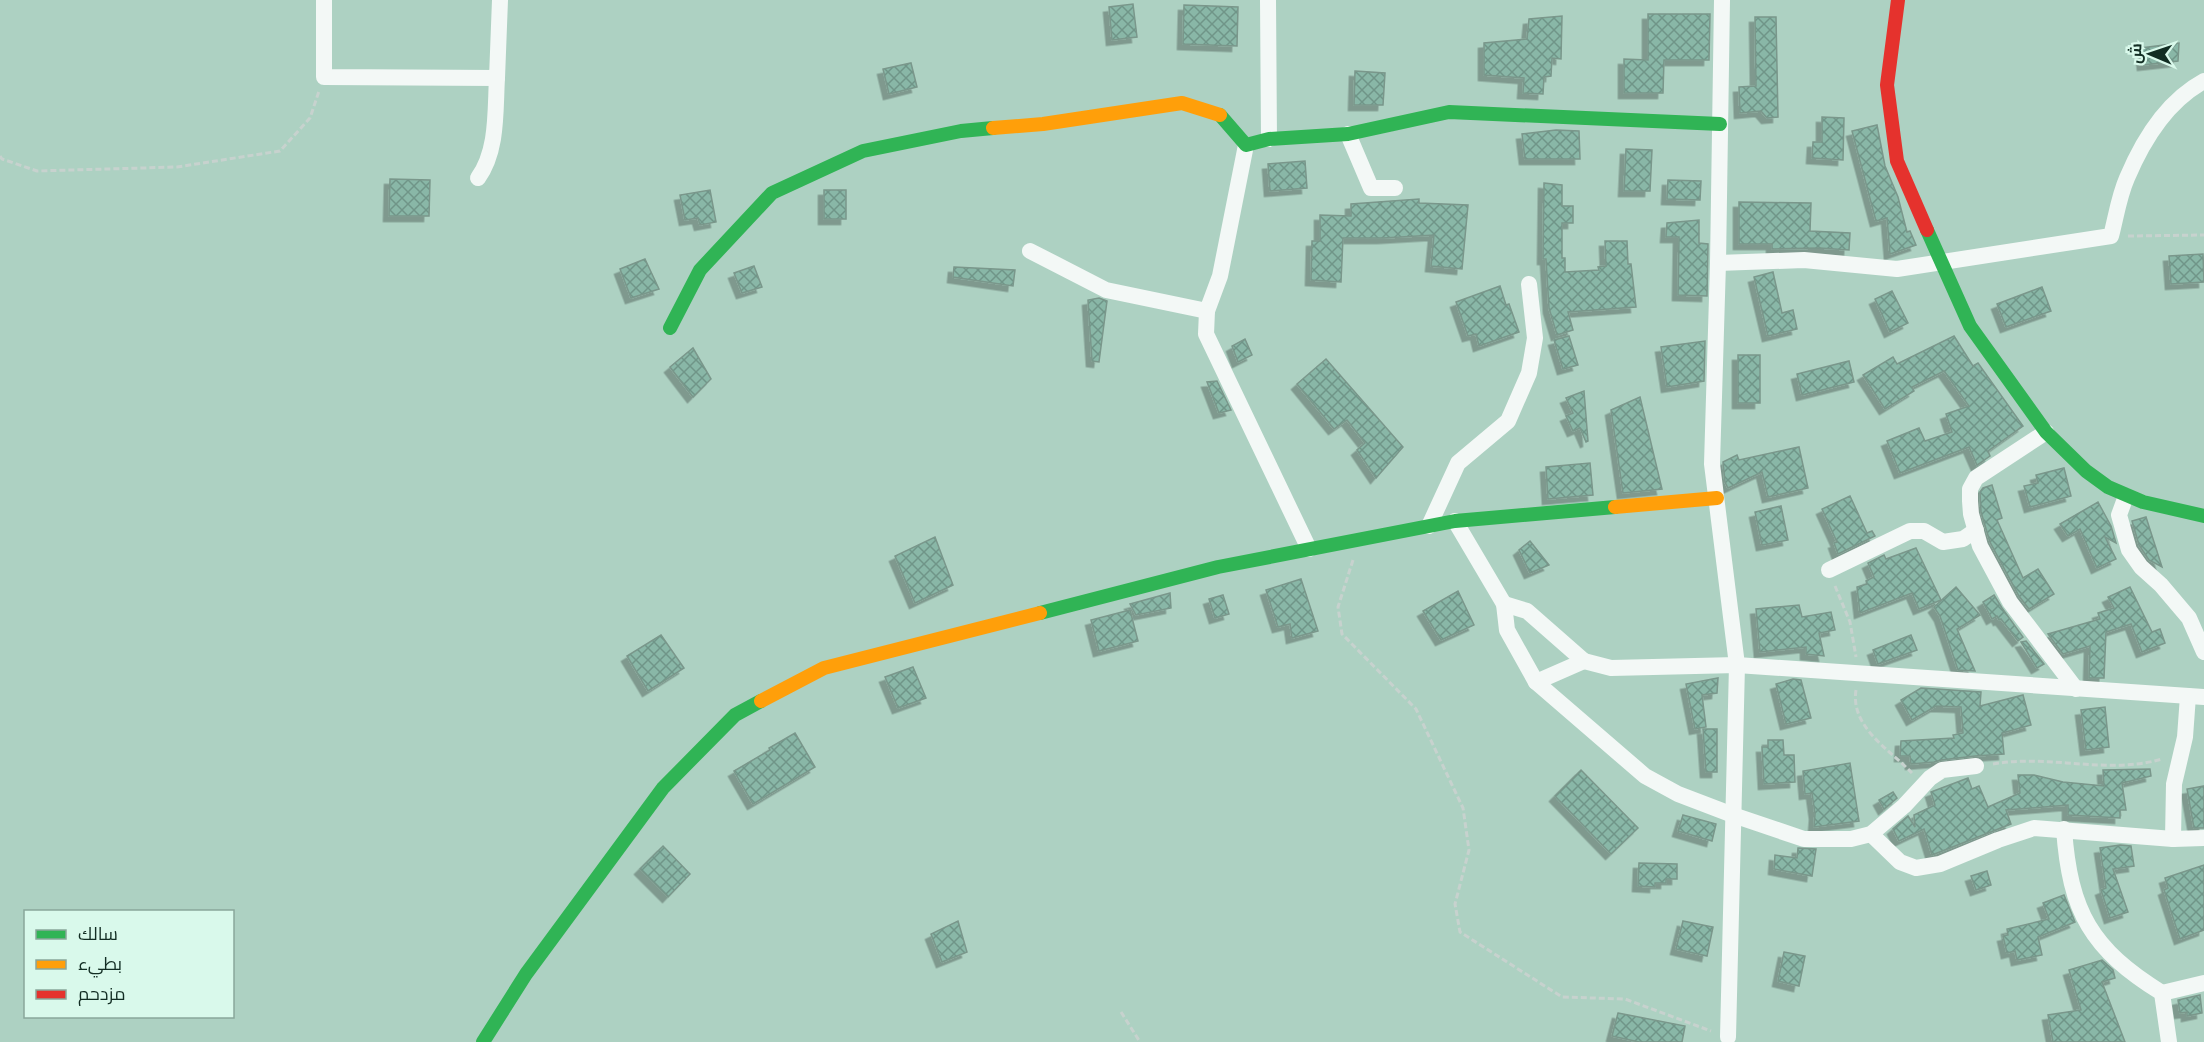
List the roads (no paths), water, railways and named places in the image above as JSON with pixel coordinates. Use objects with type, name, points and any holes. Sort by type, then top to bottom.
[{"type":"street","points":[[324,0],[324,77],[497,78]]},
{"type":"street","points":[[478,178],[485,168],[491,149],[500,0]]},
{"type":"street","points":[[1268,0],[1269,139]]},
{"type":"street","points":[[1722,0],[1712,464],[1737,665],[1728,1037]]},
{"type":"street","points":[[1898,0],[1887,85],[1897,161],[1970,326],[2046,432],[2086,471],[2108,487],[2126,496],[2204,516]]},
{"type":"street","points":[[1718,263],[1804,260],[1897,269],[2111,236],[2127,179],[2154,126],[2193,87],[2204,81]]},
{"type":"street","points":[[670,328],[700,270],[771,193],[862,151],[960,130],[1043,124],[1182,103],[1219,114],[1246,146]]},
{"type":"street","points":[[1246,146],[1269,139],[1348,134],[1449,112],[1720,124]]},
{"type":"street","points":[[1348,134],[1371,188],[1395,188]]},
{"type":"street","points":[[1246,146],[1220,276],[1207,311],[1206,334],[1309,549]]},
{"type":"street","points":[[1030,251],[1106,290],[1207,311]]},
{"type":"street","points":[[1429,526],[1458,463],[1508,421],[1529,373],[1535,338],[1529,284]]},
{"type":"street","points":[[2046,432],[1976,478],[1970,489],[1971,507],[1980,546],[2010,602],[2076,689]]},
{"type":"street","points":[[2126,496],[2120,515],[2129,549],[2141,567],[2161,585],[2189,618],[2204,652]]},
{"type":"street","points":[[483,1042],[526,974],[663,788],[735,715],[824,668],[1218,567],[1455,521],[1717,498]]},
{"type":"street","points":[[1455,521],[1504,604],[1507,630],[1536,682],[1645,776],[1678,794],[1804,838],[1851,839],[1871,834],[1904,806],[1930,778],[1942,770],[1976,766]]},
{"type":"street","points":[[1829,570],[1910,531],[1924,531],[1943,542],[1963,539],[1976,530]]},
{"type":"street","points":[[1504,604],[1527,611],[1584,661],[1611,668],[1737,665],[2196,697],[2174,784],[2173,839]]},
{"type":"street","points":[[1536,682],[1584,661]]},
{"type":"street","points":[[1871,834],[1900,862],[1909,867],[1924,868],[2034,828],[2173,839],[2204,838]]},
{"type":"street","points":[[2064,830],[2066,861],[2071,885],[2094,936],[2111,957],[2162,993],[2204,982]]},
{"type":"street","points":[[2162,993],[2169,1042]]}]
